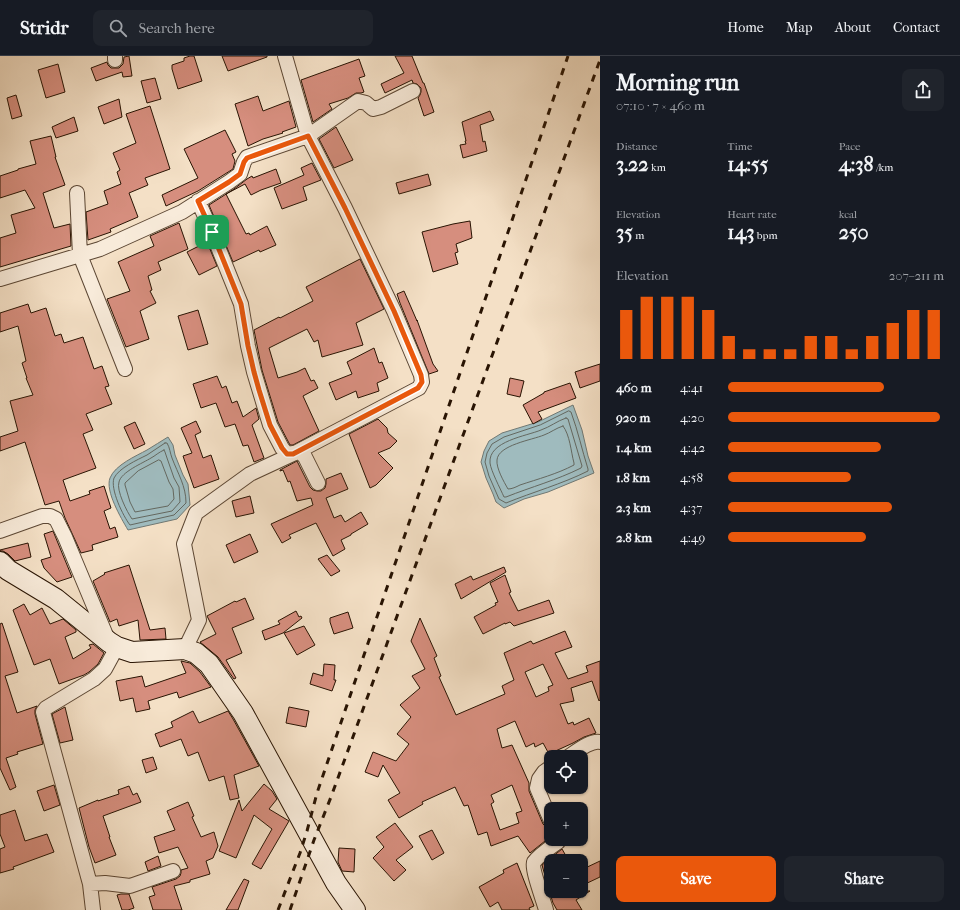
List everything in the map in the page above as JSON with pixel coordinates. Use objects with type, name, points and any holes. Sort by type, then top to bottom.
[{"type":"main road","points":[[0,562],[8,570],[56,599],[113,645],[132,652],[185,649],[196,653],[209,664],[243,713],[336,883],[354,910]]},
{"type":"street","points":[[185,649],[199,620],[184,544],[196,513],[250,474],[293,454],[418,388],[422,382],[421,375],[394,311],[345,208],[308,136],[285,56]]},
{"type":"street","points":[[0,279],[100,249],[182,212],[240,174],[247,158],[308,136],[358,101],[366,103],[372,109],[381,107],[413,91]]},
{"type":"street","points":[[77,193],[80,255],[125,369]]},
{"type":"street","points":[[198,201],[241,304],[254,372],[270,425],[282,448],[287,454],[300,452],[305,457],[318,483]]},
{"type":"street","points":[[0,531],[42,516],[50,516],[56,519],[113,645],[105,670],[94,679],[46,708],[43,712],[90,884],[94,910]]},
{"type":"street","points":[[580,750],[596,741],[600,742]]},
{"type":"street","points":[[544,772],[538,779],[537,788],[544,804]]},
{"type":"street","points":[[546,910],[533,866],[534,862],[553,846]]},
{"type":"street","points":[[90,884],[105,883],[130,886],[173,870]]},
{"type":"water","points":[[573,405],[582,430],[588,456],[594,473],[504,508],[496,502],[481,462],[489,441],[502,433],[538,422]]},
{"type":"water","points":[[168,437],[173,445],[175,455],[188,484],[190,505],[177,519],[128,530],[112,497],[109,483],[110,478],[116,469],[121,465]]},
{"type":"building","points":[[129,56],[132,76],[123,77],[122,72],[96,81],[91,68],[107,62],[111,68],[119,68],[123,64],[124,57]]},
{"type":"building","points":[[194,56],[202,81],[178,89],[172,65],[184,61],[184,58]]},
{"type":"building","points":[[222,56],[267,56],[267,57],[228,71]]},
{"type":"building","points":[[395,56],[412,56],[424,83],[434,112],[424,116],[418,98],[421,88],[417,84],[413,83],[412,80],[385,93],[381,84],[404,73]]},
{"type":"building","points":[[359,59],[365,76],[359,78],[364,92],[356,93],[348,98],[329,104],[332,109],[313,122],[301,80]]},
{"type":"building","points":[[58,64],[65,92],[46,98],[38,70]]},
{"type":"building","points":[[155,78],[161,99],[147,103],[141,81]]},
{"type":"building","points":[[16,95],[22,116],[12,119],[7,98]]},
{"type":"building","points":[[258,96],[263,111],[289,101],[296,127],[248,146],[235,104]]},
{"type":"building","points":[[119,99],[122,117],[104,124],[98,107]]},
{"type":"building","points":[[150,106],[170,169],[145,178],[148,185],[129,193],[138,217],[110,229],[111,232],[88,240],[86,212],[108,204],[104,191],[121,184],[117,172],[120,170],[113,153],[136,143],[126,114]]},
{"type":"building","points":[[490,111],[494,120],[480,125],[483,142],[485,141],[487,151],[463,158],[460,145],[466,144],[466,141],[462,122]]},
{"type":"building","points":[[74,117],[78,131],[56,138],[52,127]]},
{"type":"building","points":[[336,127],[353,160],[334,168],[319,139]]},
{"type":"building","points":[[225,130],[236,152],[232,154],[235,161],[233,169],[198,191],[166,206],[162,195],[198,178],[184,149]]},
{"type":"building","points":[[51,136],[55,157],[65,185],[43,193],[54,228],[70,224],[71,246],[0,267],[0,238],[16,233],[11,215],[35,208],[25,190],[0,198],[0,176],[36,164],[30,141]]},
{"type":"building","points":[[312,163],[321,180],[303,187],[307,200],[282,209],[274,188],[304,175],[301,168]]},
{"type":"building","points":[[276,169],[281,183],[251,195],[245,184],[227,193],[252,176],[253,178]]},
{"type":"building","points":[[428,174],[431,185],[399,194],[396,183]]},
{"type":"building","points":[[226,194],[246,234],[249,233],[250,235],[267,226],[276,245],[260,252],[259,250],[233,262],[209,205]]},
{"type":"building","points":[[470,221],[472,238],[456,244],[458,252],[455,253],[458,264],[433,272],[422,232]]},
{"type":"building","points":[[179,223],[188,249],[158,262],[161,270],[148,276],[152,290],[150,291],[156,303],[140,311],[149,339],[126,347],[107,299],[130,291],[118,262],[154,246],[150,236]]},
{"type":"building","points":[[207,242],[217,266],[199,275],[187,252]]},
{"type":"building","points":[[360,259],[384,309],[356,323],[363,345],[322,357],[318,340],[314,342],[307,329],[269,348],[278,378],[305,368],[311,381],[314,380],[318,388],[303,396],[319,431],[293,445],[290,445],[278,422],[262,370],[254,330],[313,301],[306,287]]},
{"type":"building","points":[[404,291],[417,320],[433,364],[438,371],[429,374],[397,294]]},
{"type":"building","points":[[28,304],[31,313],[46,308],[55,336],[61,334],[64,343],[83,337],[94,369],[102,366],[109,386],[105,387],[112,404],[86,414],[93,430],[83,434],[96,468],[63,480],[70,501],[90,494],[89,491],[104,486],[111,508],[104,511],[110,529],[115,527],[118,537],[92,545],[93,550],[81,553],[59,501],[45,505],[25,442],[0,451],[0,437],[18,431],[10,401],[33,395],[22,363],[26,361],[18,326],[0,332],[0,313]]},
{"type":"building","points":[[198,310],[208,344],[188,350],[178,316]]},
{"type":"building","points":[[374,348],[379,363],[382,362],[388,378],[377,383],[379,391],[358,398],[356,391],[336,400],[329,383],[352,374],[347,362]]},
{"type":"building","points":[[600,364],[600,381],[580,388],[575,372]]},
{"type":"building","points":[[217,376],[222,388],[226,386],[232,403],[237,401],[243,417],[256,408],[259,419],[252,425],[264,458],[254,462],[248,445],[243,446],[235,424],[225,427],[216,403],[201,408],[193,384]]},
{"type":"building","points":[[510,378],[524,381],[520,397],[507,394]]},
{"type":"building","points":[[570,383],[576,398],[538,412],[542,419],[533,424],[523,405],[544,392]]},
{"type":"building","points":[[378,419],[387,428],[388,433],[397,441],[390,448],[378,453],[393,468],[376,485],[370,488],[349,434]]},
{"type":"building","points":[[196,421],[201,432],[195,435],[203,458],[211,455],[219,479],[194,488],[183,456],[192,453],[181,428]]},
{"type":"building","points":[[135,422],[145,444],[134,449],[124,427]]},
{"type":"building","points":[[297,461],[313,490],[321,491],[325,488],[326,479],[341,473],[348,489],[326,498],[334,518],[341,515],[345,522],[361,512],[368,524],[341,540],[345,549],[333,556],[316,523],[289,535],[291,538],[282,543],[271,524],[313,505],[311,498],[297,501],[290,481],[288,482],[283,470],[280,471]]},
{"type":"building","points":[[250,496],[254,513],[236,517],[232,501]]},
{"type":"building","points":[[53,531],[72,577],[57,582],[44,568],[41,560],[51,557],[44,534]]},
{"type":"building","points":[[250,534],[258,552],[234,563],[226,545]]},
{"type":"building","points":[[28,543],[31,557],[15,561],[8,554],[0,551],[0,550]]},
{"type":"building","points":[[327,555],[340,571],[331,576],[318,559]]},
{"type":"building","points":[[129,565],[150,630],[165,628],[166,639],[140,640],[138,620],[119,626],[117,619],[110,622],[93,581],[105,574],[104,573]]},
{"type":"building","points":[[504,567],[506,572],[461,599],[455,584],[471,576],[473,580]]},
{"type":"building","points":[[505,575],[511,592],[509,593],[518,611],[549,600],[554,613],[514,626],[510,622],[505,623],[483,634],[474,617],[496,605],[495,603],[498,602],[490,583]]},
{"type":"building","points":[[245,598],[254,619],[232,628],[242,653],[226,660],[236,678],[234,679],[218,657],[200,642],[216,634],[207,616],[235,601],[236,602]]},
{"type":"building","points":[[24,604],[30,615],[42,608],[50,624],[63,619],[76,630],[76,632],[65,637],[73,659],[91,648],[89,645],[93,644],[104,653],[98,664],[84,675],[59,684],[50,659],[34,665],[13,610]]},
{"type":"building","points":[[296,611],[299,617],[301,616],[302,618],[283,633],[265,640],[262,631],[280,624],[278,621]]},
{"type":"building","points":[[348,612],[353,628],[334,634],[330,618]]},
{"type":"building","points":[[420,618],[437,656],[434,658],[441,676],[439,677],[456,715],[505,694],[502,686],[514,680],[504,653],[531,641],[533,644],[565,631],[572,647],[555,653],[568,679],[588,672],[586,666],[600,661],[600,700],[599,701],[592,681],[571,688],[574,701],[560,704],[568,724],[573,722],[574,725],[589,718],[596,733],[584,737],[558,750],[547,750],[543,743],[535,747],[534,743],[526,747],[515,721],[497,729],[502,748],[512,745],[529,783],[529,791],[544,825],[544,842],[530,853],[518,836],[491,846],[487,832],[478,835],[468,805],[464,806],[455,787],[422,802],[423,804],[399,818],[388,800],[400,793],[383,765],[378,777],[365,772],[373,752],[396,761],[409,744],[397,734],[411,717],[400,705],[420,688],[412,676],[425,669],[411,641]],"holes":[[[543,664],[553,685],[548,687],[549,691],[536,697],[525,672]],[[512,785],[522,811],[516,813],[519,823],[500,830],[491,804],[494,802],[491,795]]]},
{"type":"building","points":[[2,623],[18,672],[5,676],[17,713],[37,706],[35,714],[43,744],[17,752],[18,754],[6,758],[16,787],[10,790],[0,768],[0,624]]},
{"type":"building","points":[[304,626],[315,645],[297,655],[284,633]]},
{"type":"building","points":[[181,661],[190,663],[200,672],[211,687],[179,698],[177,692],[148,701],[150,709],[136,712],[133,698],[120,701],[116,681],[142,676],[145,687],[186,673]]},
{"type":"building","points":[[324,664],[335,665],[334,680],[336,680],[332,691],[310,684],[313,673],[323,676]]},
{"type":"building","points":[[65,707],[73,740],[60,743],[52,714]]},
{"type":"building","points":[[289,707],[309,711],[306,727],[286,723]]},
{"type":"building","points":[[193,711],[199,723],[228,711],[259,766],[234,775],[239,798],[230,800],[224,776],[209,781],[198,752],[188,756],[181,739],[160,747],[155,734],[173,727],[171,722]]},
{"type":"building","points":[[153,757],[157,769],[146,773],[142,760]]},
{"type":"building","points":[[264,784],[272,791],[277,799],[269,809],[289,821],[261,869],[252,864],[272,829],[254,815],[236,858],[219,851],[239,800],[242,811]]},
{"type":"building","points":[[54,785],[60,805],[44,811],[37,791]]},
{"type":"building","points":[[129,786],[133,795],[137,793],[141,802],[103,816],[116,855],[95,863],[89,847],[79,808],[98,800],[119,794],[118,790]]},
{"type":"building","points":[[188,802],[194,816],[192,817],[201,837],[214,832],[218,846],[213,858],[206,861],[210,874],[190,880],[190,882],[174,886],[182,910],[153,910],[149,897],[155,895],[152,887],[176,879],[180,876],[181,870],[188,868],[178,847],[159,853],[154,837],[175,830],[167,811]]},
{"type":"building","points":[[15,810],[25,841],[47,834],[54,852],[13,867],[14,869],[0,873],[0,849],[5,847],[0,834],[0,815]]},
{"type":"building","points":[[395,823],[413,847],[396,860],[406,870],[394,881],[373,858],[384,847],[376,837]]},
{"type":"building","points":[[432,830],[444,853],[432,860],[419,836]]},
{"type":"building","points":[[339,848],[355,849],[354,872],[342,871],[338,862]]},
{"type":"building","points":[[562,849],[565,854],[556,854]]},
{"type":"building","points":[[158,856],[161,866],[148,871],[145,862]]},
{"type":"building","points":[[600,861],[600,877],[588,883],[588,867]]},
{"type":"building","points":[[517,863],[534,906],[529,908],[530,910],[502,910],[498,902],[490,907],[479,887],[504,873],[503,870]]},
{"type":"building","points":[[244,879],[249,881],[238,910],[226,910]]},
{"type":"building","points":[[129,894],[134,908],[122,910],[117,895]]},
{"type":"building","points":[[552,898],[579,898],[576,900],[582,910],[557,910]]},
{"type":"railway","points":[[278,910],[300,853],[317,793],[568,56]]},
{"type":"railway","points":[[290,910],[314,840],[600,60]]},
{"type":"route","points":[[308,136],[345,208],[394,311],[421,375],[422,382],[418,388],[293,454],[287,454],[282,448],[270,425],[254,372],[241,304],[212,232],[198,201],[240,174],[247,158],[308,136]]}]
